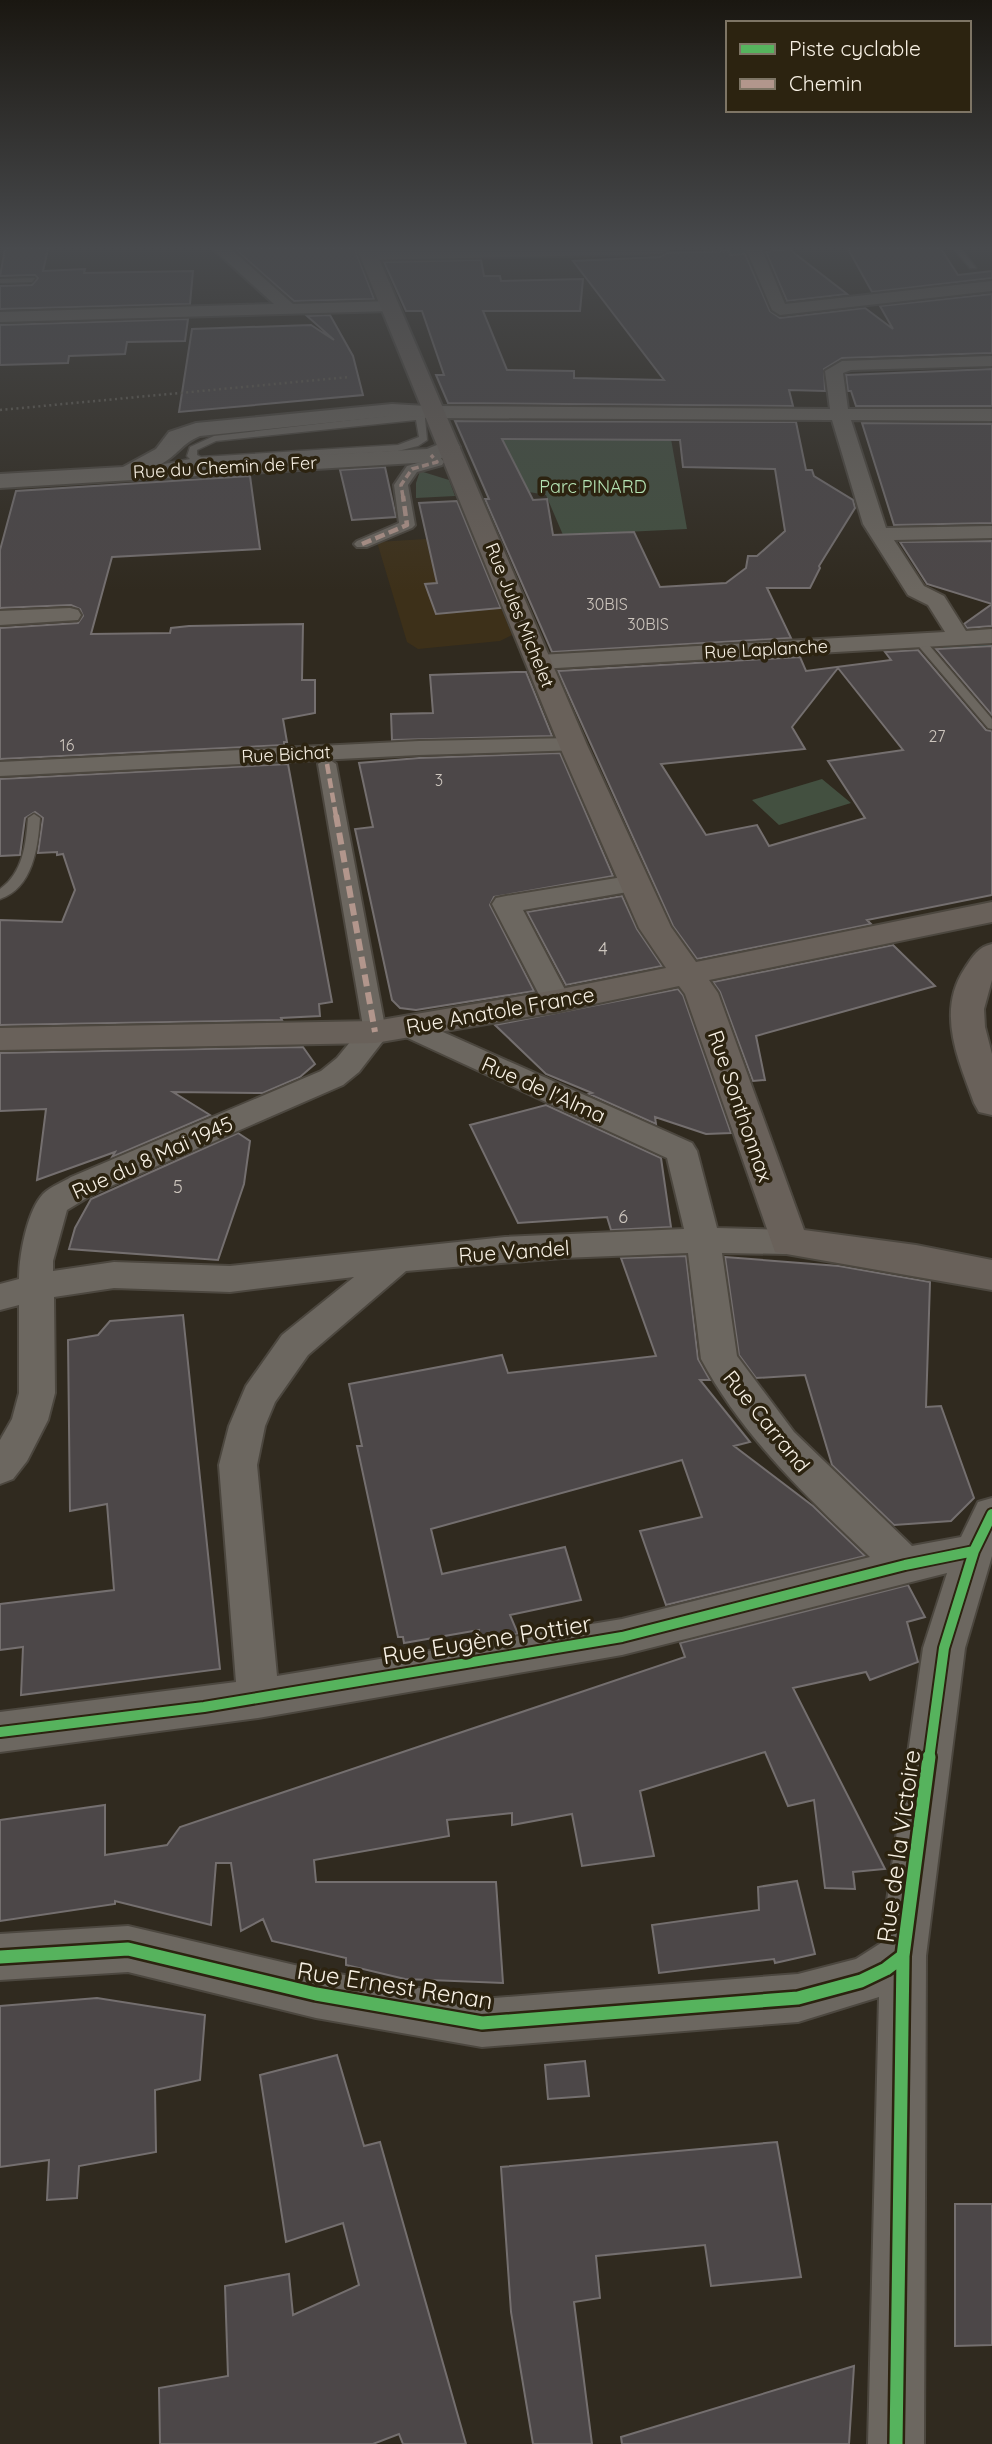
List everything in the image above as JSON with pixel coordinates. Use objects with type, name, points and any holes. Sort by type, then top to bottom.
[{"type":"main road","name":"Rue Jules Michelet","points":[[410,363],[440,451],[539,662],[655,928],[687,973]]},
{"type":"main road","name":"Rue Anatole France","points":[[0,1039],[391,1029],[556,1001],[992,912]]},
{"type":"main road","points":[[992,954],[980,968],[970,989],[965,1015],[992,1103]]},
{"type":"main road","name":"Rue Sonthonnax","points":[[687,973],[701,993],[789,1242]]},
{"type":"main road","name":"Rue Vandel","points":[[789,1242],[916,1260],[992,1275]]},
{"type":"street","points":[[939,363],[838,367],[834,371],[840,414],[873,524],[916,590],[936,601],[959,637]]},
{"type":"street","points":[[125,474],[164,454],[177,437],[196,430],[393,410],[427,414],[992,415]]},
{"type":"street","points":[[362,544],[407,525],[401,485],[412,469],[437,462],[440,451]]},
{"type":"street","name":"Rue du Chemin de Fer","points":[[0,481],[440,451]]},
{"type":"street","points":[[880,534],[992,532]]},
{"type":"street","points":[[0,618],[70,615]]},
{"type":"street","name":"Rue Laplanche","points":[[539,662],[992,636]]},
{"type":"street","name":"Rue Bichat","points":[[0,769],[405,749],[573,745]]},
{"type":"street","points":[[327,764],[391,1029]]},
{"type":"street","points":[[556,1001],[506,904],[635,883]]},
{"type":"street","name":"Rue de l'Alma","points":[[391,1029],[681,1151]]},
{"type":"street","name":"Rue du 8 Mai 1945","points":[[0,1468],[14,1450],[30,1420],[37,1393],[36,1261],[49,1212],[55,1202],[83,1185],[332,1078],[391,1029]]},
{"type":"street","name":"Rue Carrand","points":[[681,1151],[703,1238],[719,1360],[729,1377],[797,1464],[905,1565]]},
{"type":"street","name":"Rue Vandel","points":[[0,1297],[100,1276],[192,1281],[397,1260],[703,1238],[789,1242]]},
{"type":"street","points":[[258,1699],[238,1465],[247,1426],[259,1396],[295,1345],[397,1260]]},
{"type":"street","name":"Rue Eugène Pottier","points":[[0,1732],[258,1699],[387,1674],[622,1637],[905,1565],[983,1532]]},
{"type":"street","name":"Rue de la Victoire","points":[[896,2444],[903,1956],[944,1648],[983,1532]]},
{"type":"street","name":"Rue Ernest Renan","points":[[0,1957],[128,1949],[316,1994],[482,2023],[798,1998],[861,1981],[886,1969],[903,1956]]},
{"type":"lane","points":[[125,474],[200,460],[398,448],[415,444],[424,438],[427,414],[214,439],[193,449],[192,456],[200,460]]},
{"type":"lane","points":[[175,471],[200,460]]},
{"type":"lane","points":[[919,640],[992,726]]},
{"type":"lane","points":[[0,895],[15,885],[32,851],[34,818]]},
{"type":"shaded area","points":[[473,536],[512,635],[500,641],[418,649],[407,642],[377,542]]},
{"type":"green space","name":"Parc PINARD","points":[[671,439],[687,529],[563,535],[546,495],[529,492],[487,494],[463,440]]},
{"type":"green space","points":[[420,471],[449,480],[455,496],[416,498],[416,483]]},
{"type":"green space","points":[[822,779],[851,803],[779,825],[752,800]]},
{"type":"building","points":[[0,363],[66,363],[0,365]]},
{"type":"building","points":[[187,363],[355,363],[363,395],[179,412]]},
{"type":"building","points":[[440,363],[504,363],[507,370],[574,371],[574,378],[664,380],[651,363],[834,363],[824,369],[825,391],[789,390],[793,406],[448,403],[436,375],[444,375]]},
{"type":"building","points":[[992,369],[992,406],[856,406],[851,391],[848,391],[846,375]]},
{"type":"building","points":[[455,421],[796,422],[806,470],[812,470],[814,476],[853,500],[855,508],[819,566],[810,588],[767,588],[791,638],[552,652],[485,499],[489,499]],"holes":[[[502,439],[680,440],[683,467],[775,469],[785,531],[757,556],[748,556],[746,568],[726,583],[660,587],[634,532],[553,535],[547,499],[533,500]]]},
{"type":"building","points":[[862,423],[992,424],[992,523],[894,525]]},
{"type":"building","points":[[385,467],[396,517],[352,520],[340,470]]},
{"type":"building","points":[[250,476],[260,549],[112,557],[91,634],[170,633],[171,628],[189,626],[303,624],[302,680],[315,680],[315,713],[283,719],[287,742],[284,742],[284,745],[0,759],[0,628],[78,623],[83,616],[80,609],[71,605],[0,608],[0,550],[16,491]]},
{"type":"building","points":[[457,501],[501,608],[436,614],[425,584],[437,583],[419,503]]},
{"type":"building","points":[[992,541],[992,604],[927,584],[900,542]]},
{"type":"building","points":[[992,604],[992,626],[967,628],[964,624]]},
{"type":"building","points":[[992,646],[992,715],[936,649]]},
{"type":"building","points":[[918,650],[986,730],[992,731],[992,895],[867,920],[871,924],[697,959],[673,926],[558,671],[800,657],[806,671],[891,660],[885,652]],"holes":[[[838,668],[903,750],[828,761],[865,818],[769,846],[757,825],[706,835],[661,764],[805,749],[792,727]]]},
{"type":"building","points":[[526,672],[552,736],[392,740],[391,714],[433,713],[430,675]]},
{"type":"building","points":[[560,753],[613,876],[494,897],[490,905],[534,991],[416,1010],[400,1008],[392,1000],[355,829],[373,827],[359,763]]},
{"type":"building","points":[[288,764],[332,1002],[319,1004],[320,1016],[281,1018],[282,1020],[0,1025],[0,920],[62,922],[75,890],[63,854],[38,853],[43,818],[35,812],[25,818],[20,855],[0,856],[0,779]]},
{"type":"building","points":[[622,896],[637,929],[662,966],[566,985],[527,912]]},
{"type":"building","points":[[893,945],[935,986],[756,1036],[765,1080],[753,1081],[720,992],[713,982]]},
{"type":"building","points":[[678,989],[683,995],[731,1133],[706,1134],[655,1117],[656,1124],[589,1094],[592,1093],[546,1074],[495,1025]]},
{"type":"building","points":[[303,1047],[315,1064],[300,1077],[263,1093],[173,1092],[210,1115],[112,1157],[115,1152],[37,1180],[46,1109],[0,1111],[0,1053]]},
{"type":"building","points":[[546,1105],[661,1158],[671,1227],[611,1230],[607,1217],[518,1223],[470,1125]]},
{"type":"building","points":[[238,1133],[250,1141],[244,1184],[218,1260],[69,1249],[75,1228],[91,1199]]},
{"type":"building","points":[[686,1256],[698,1359],[710,1380],[700,1380],[750,1442],[734,1446],[813,1506],[865,1556],[666,1605],[640,1531],[702,1517],[682,1460],[431,1529],[442,1574],[565,1547],[581,1600],[510,1615],[518,1634],[477,1640],[479,1630],[404,1643],[403,1637],[398,1637],[357,1446],[362,1446],[349,1384],[502,1355],[508,1373],[656,1356],[621,1258]]},
{"type":"building","points":[[725,1257],[839,1266],[930,1282],[926,1407],[941,1406],[974,1498],[951,1521],[894,1525],[832,1465],[805,1375],[756,1378],[739,1355]]},
{"type":"building","points":[[183,1315],[220,1669],[21,1695],[23,1647],[0,1650],[0,1604],[114,1590],[107,1504],[70,1511],[68,1340],[98,1335],[110,1321]]},
{"type":"building","points":[[908,1585],[925,1617],[907,1622],[918,1662],[870,1680],[866,1672],[793,1688],[885,1869],[853,1872],[855,1889],[825,1888],[814,1800],[788,1806],[765,1752],[640,1791],[654,1856],[582,1866],[572,1814],[512,1825],[512,1813],[447,1820],[449,1836],[314,1860],[316,1882],[496,1882],[503,1983],[405,1979],[346,1965],[346,1958],[272,1941],[263,1919],[241,1931],[231,1863],[216,1863],[211,1925],[115,1901],[115,1904],[0,1921],[0,1820],[105,1805],[105,1855],[167,1845],[180,1827],[685,1657],[680,1643]]},
{"type":"building","points":[[797,1881],[815,1954],[775,1963],[774,1959],[659,1973],[652,1925],[759,1910],[758,1887]]},
{"type":"building","points":[[97,1998],[205,2015],[200,2080],[155,2090],[156,2152],[79,2166],[77,2198],[47,2200],[49,2160],[0,2167],[0,2006]]},
{"type":"building","points":[[337,2055],[364,2146],[380,2142],[466,2444],[403,2444],[399,2434],[373,2444],[160,2444],[159,2388],[228,2376],[225,2286],[289,2274],[293,2315],[359,2285],[343,2223],[286,2242],[260,2075]]},
{"type":"building","points":[[585,2061],[589,2096],[548,2099],[545,2065]]},
{"type":"building","points":[[777,2142],[801,2277],[711,2286],[705,2245],[596,2256],[600,2298],[574,2302],[592,2444],[533,2444],[511,2312],[501,2167]]},
{"type":"building","points":[[955,2204],[992,2204],[992,2345],[955,2346]]},
{"type":"building","points":[[854,2366],[849,2444],[622,2444],[621,2437]]},
{"type":"waterway","points":[[965,646],[992,658]]},
{"type":"railway","points":[[0,410],[349,377]]},
{"type":"marked path","points":[[362,544],[407,525],[401,485],[412,469],[437,462],[431,455]]},
{"type":"marked path","points":[[327,764],[375,1032]]},
{"type":"cycle path","points":[[896,2444],[903,1956],[944,1648],[974,1551],[992,1514]]},
{"type":"cycle path","points":[[0,1732],[204,1707],[622,1637],[905,1565],[974,1551]]},
{"type":"cycle path","points":[[0,1957],[128,1949],[316,1994],[482,2023],[798,1998],[861,1981],[886,1969],[903,1956]]}]
